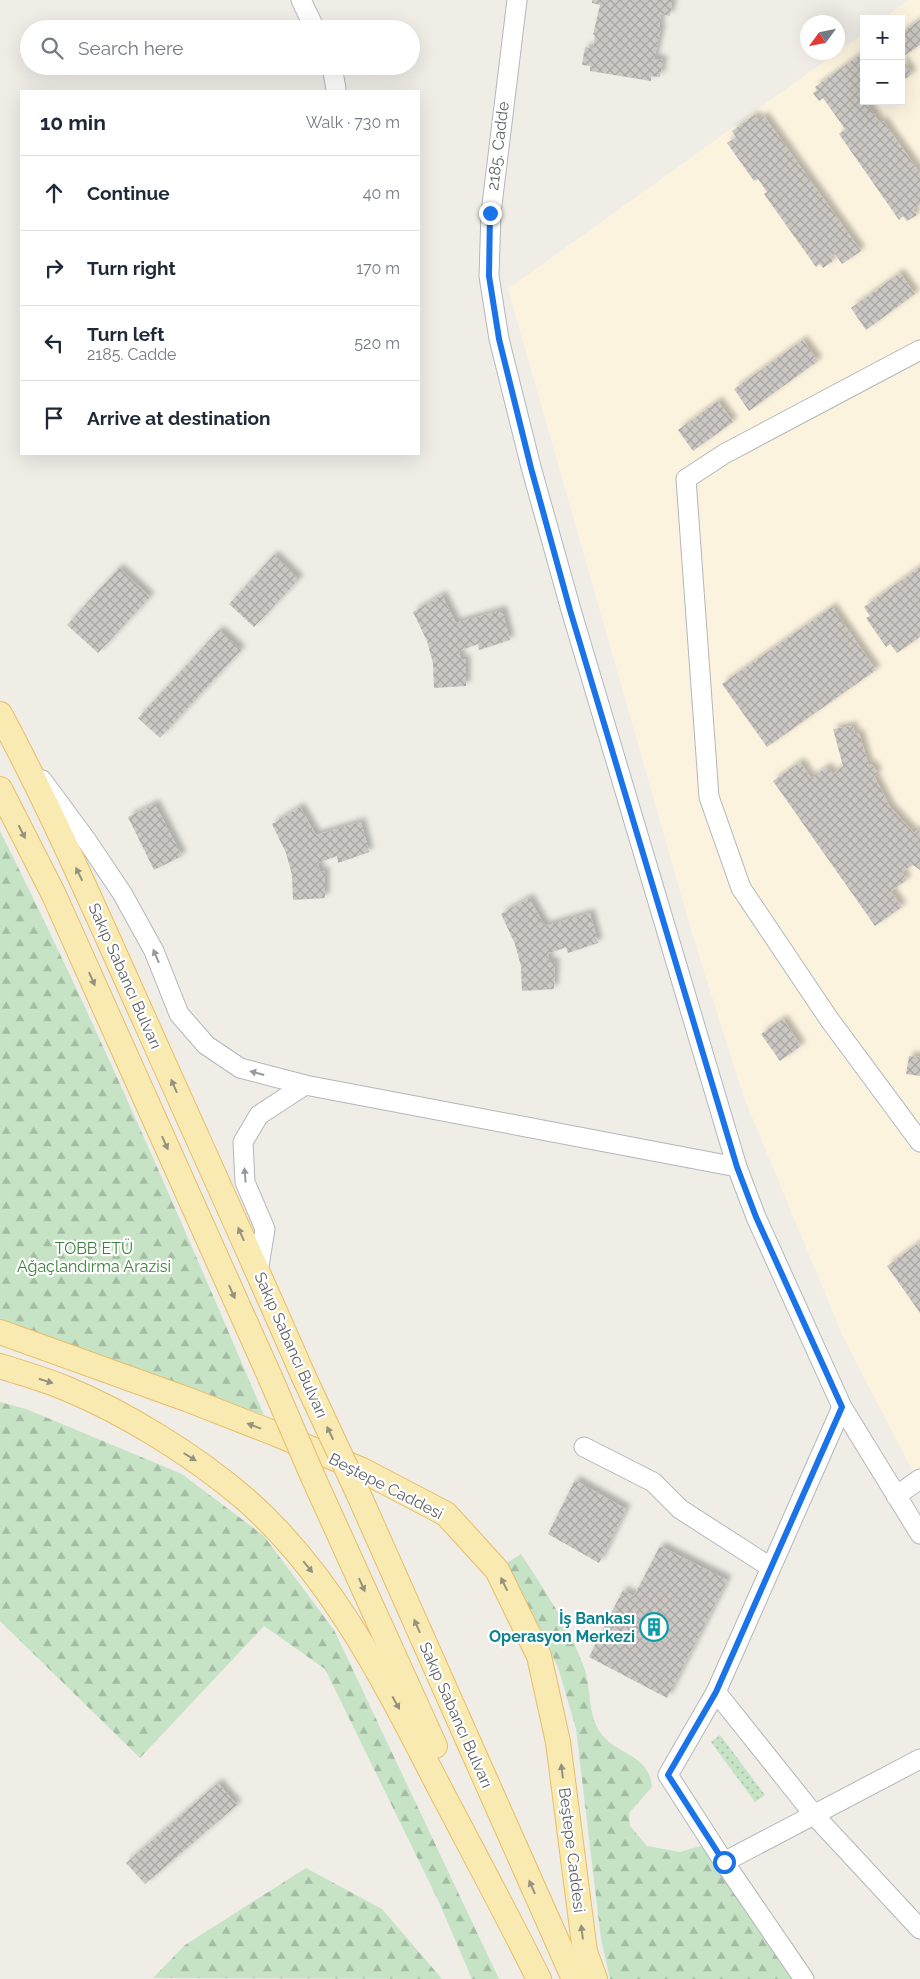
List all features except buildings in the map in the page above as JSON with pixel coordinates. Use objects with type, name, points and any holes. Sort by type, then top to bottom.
[{"type":"main road","name":"Sakıp Sabancı Bulvarı","points":[[0,714],[87,892],[303,1375],[358,1493],[574,1979]]},
{"type":"main road","name":"Sakıp Sabancı Bulvarı","points":[[0,789],[54,894],[313,1477],[540,1979]]},
{"type":"main road","name":"Beştepe Caddesi","points":[[0,1332],[189,1400],[276,1434],[362,1470],[446,1514],[497,1570],[538,1656],[558,1742],[585,1952],[595,1979]]},
{"type":"main road","points":[[0,1366],[63,1387],[113,1410],[204,1466],[246,1500],[283,1536],[329,1594],[397,1704],[540,1979]]},
{"type":"street","points":[[301,0],[311,20]]},
{"type":"street","name":"2185. Cadde","points":[[517,0],[490,213],[489,276],[499,339],[531,468],[570,610],[737,1167],[756,1217],[842,1407],[920,1533]]},
{"type":"street","points":[[334,75],[336,89]]},
{"type":"street","points":[[920,350],[724,454],[686,478],[709,797],[741,888],[829,1019],[920,1142]]},
{"type":"street","points":[[19,750],[88,841],[122,893],[154,951],[179,1014],[206,1045],[240,1068],[305,1085],[737,1167]]},
{"type":"street","points":[[258,1272],[265,1229],[245,1182],[243,1142],[259,1115],[305,1085]]},
{"type":"street","points":[[804,1979],[724,1862],[668,1775],[716,1692],[842,1407]]},
{"type":"street","points":[[584,1447],[653,1482],[680,1509],[770,1567]]},
{"type":"street","points":[[896,1496],[920,1479]]},
{"type":"street","points":[[716,1692],[814,1816],[920,1929]]},
{"type":"street","points":[[724,1862],[920,1759]]},
{"type":"shaded area","points":[[909,0],[920,0],[920,1480],[908,1462],[844,1339],[743,1095],[692,933],[508,289],[826,60],[845,60],[845,47],[860,36],[860,105],[905,105],[905,15],[888,15]]},
{"type":"green space","name":"TOBB ETÜ Ağaçlandırma Arazisi","points":[[0,831],[104,1048],[264,1415],[0,1324]]},
{"type":"green space","points":[[0,1402],[26,1409],[182,1474],[264,1536],[334,1630],[499,1979],[472,1979],[438,1900],[325,1669],[264,1626],[140,1758],[0,1621]]},
{"type":"green space","points":[[521,1554],[556,1610],[579,1654],[587,1677],[593,1718],[600,1732],[614,1746],[645,1767],[650,1776],[652,1787],[629,1813],[630,1826],[647,1846],[680,1852],[704,1845],[795,1979],[610,1979],[601,1939],[576,1729],[558,1667],[507,1563]]},
{"type":"green space","points":[[720,1735],[765,1795],[755,1802],[711,1742]]},
{"type":"green space","points":[[306,1868],[382,1909],[442,1979],[153,1978],[185,1945]]},
{"type":"place","name":"İş Bankası Operasyon Merkezi","points":[[654,1627]]},
{"type":"route","points":[[490,213],[489,276],[499,339],[531,468],[570,610],[737,1167],[756,1217],[842,1407],[716,1692],[668,1775],[724,1862]]}]
